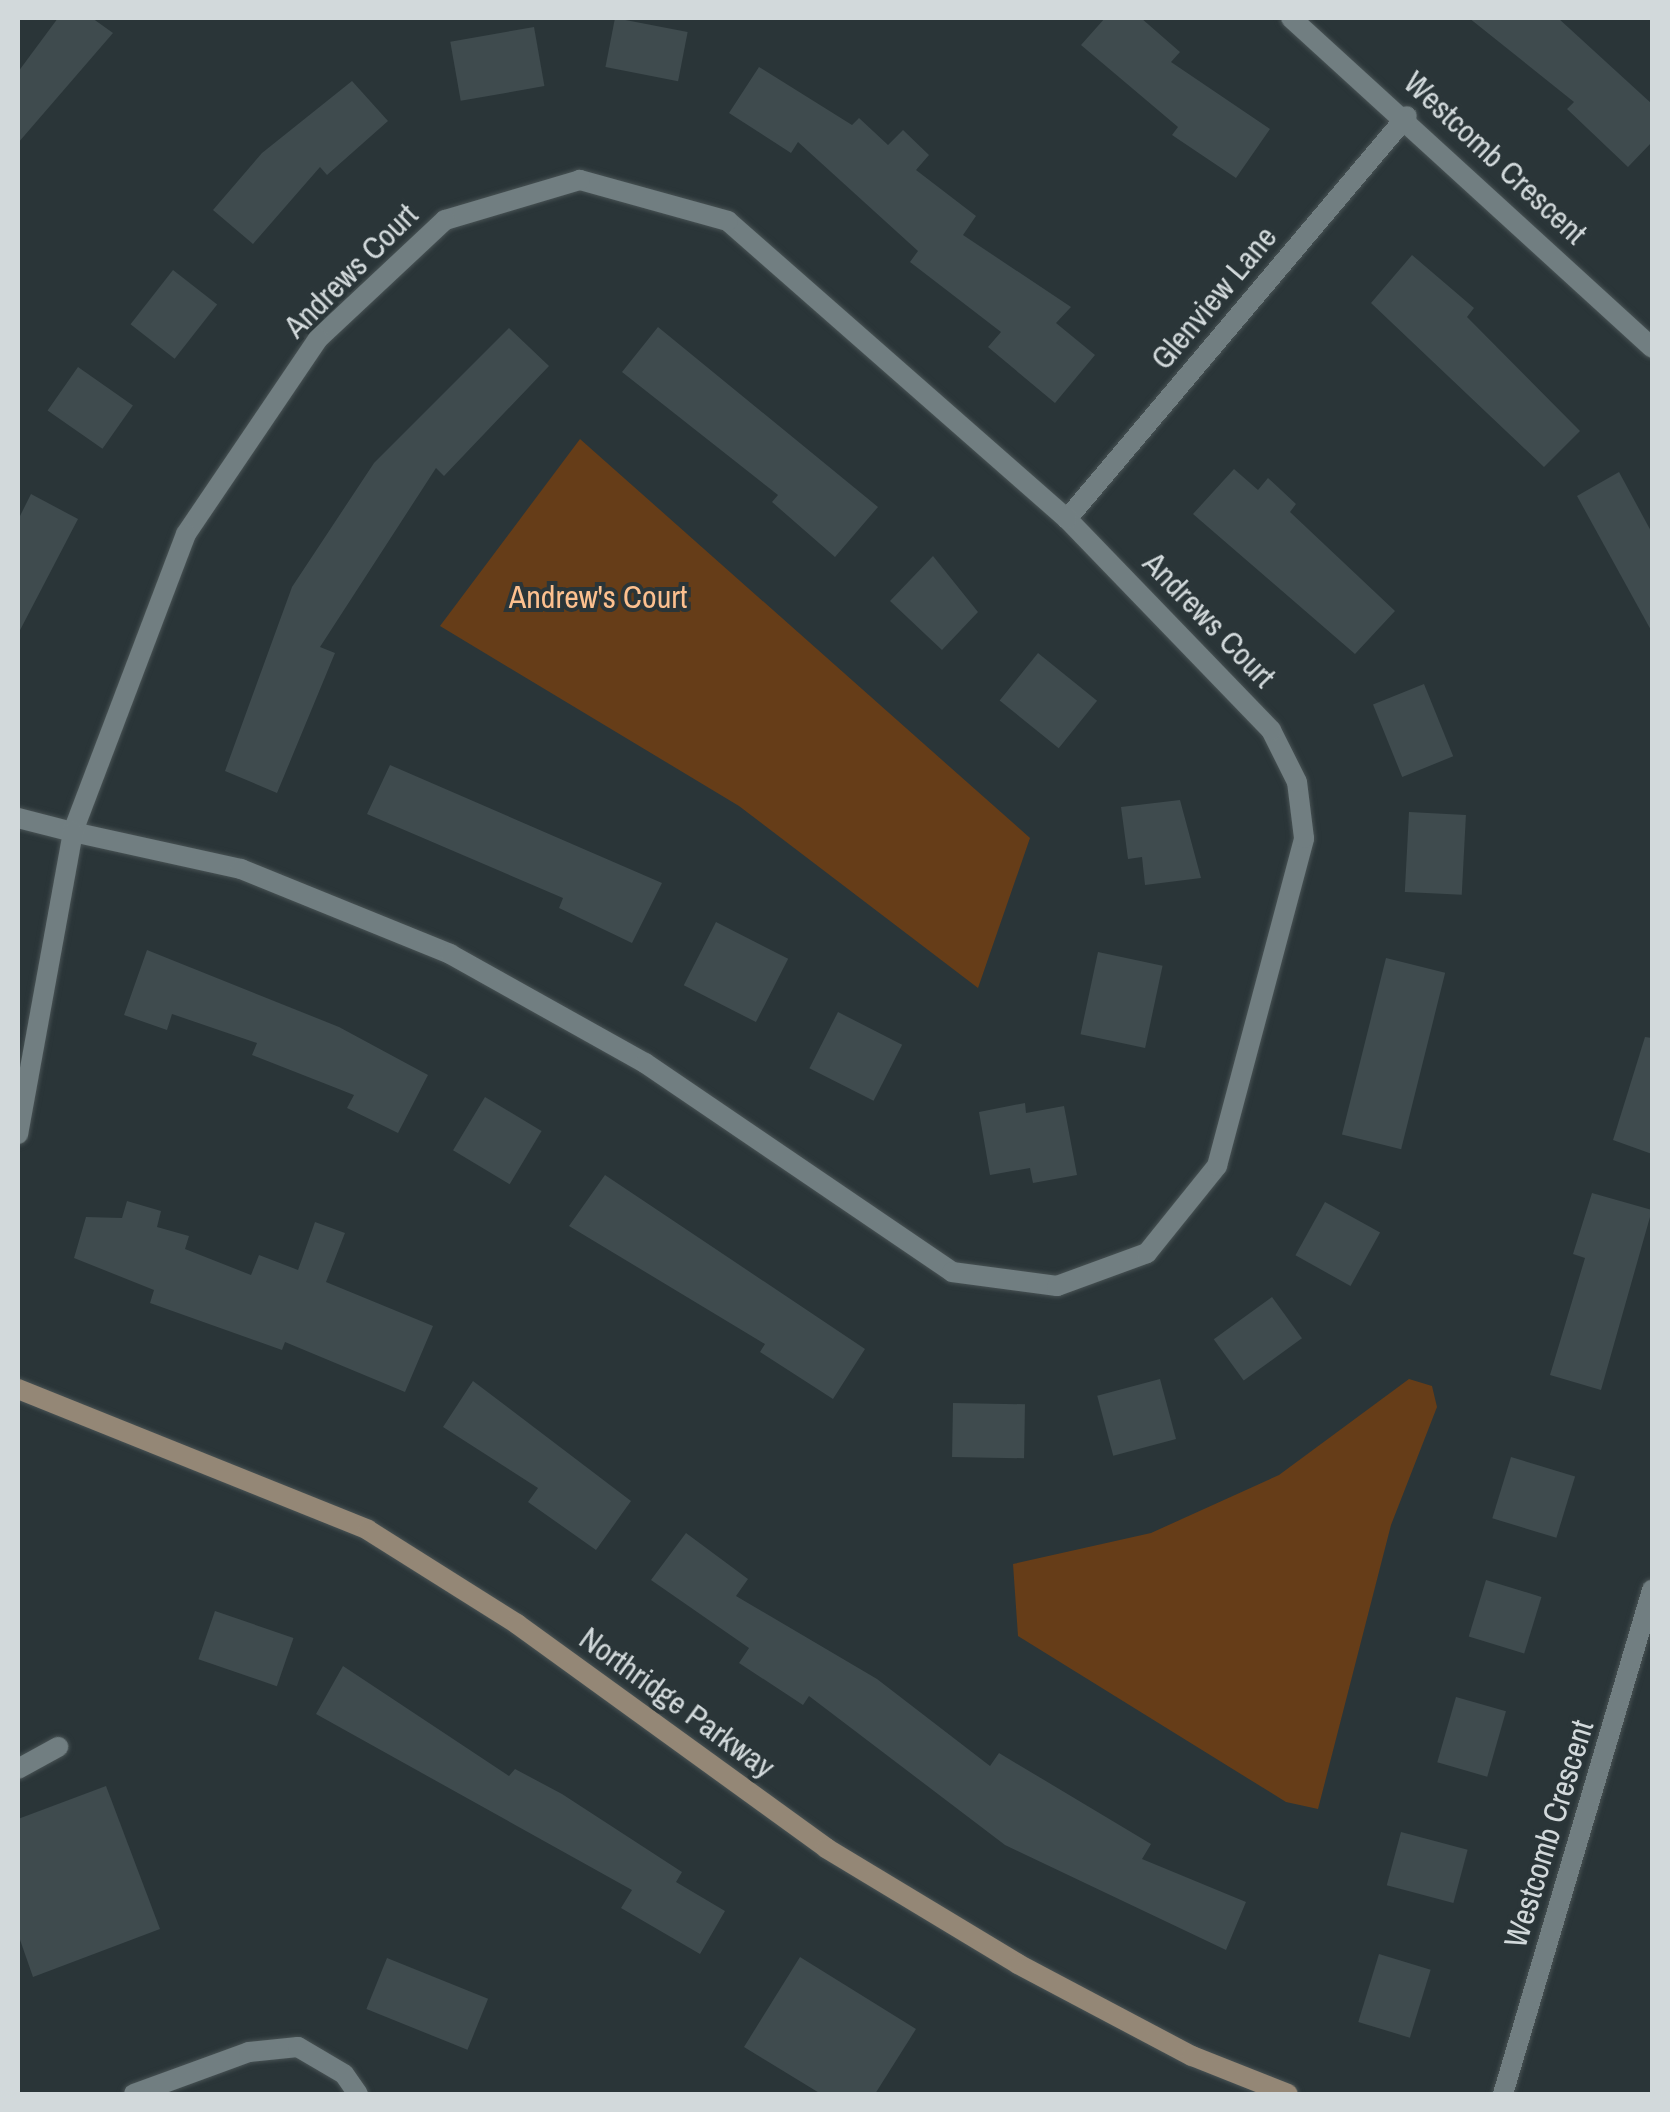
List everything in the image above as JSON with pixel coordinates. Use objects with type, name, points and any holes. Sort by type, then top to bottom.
[{"type":"street","name":"Westcomb Crescent","points":[[1291,18],[1407,116],[1652,348]]},
{"type":"street","name":"Glenview Lane","points":[[1067,518],[1407,116]]},
{"type":"street","name":"Andrews Court","points":[[18,1134],[73,832],[186,534],[318,339],[445,220],[580,180],[728,221],[1067,518],[1271,730],[1297,782],[1304,838],[1217,1166],[1147,1253],[1110,1272],[1057,1286],[952,1272],[726,1116],[508,981],[240,869],[73,832]]},
{"type":"street","points":[[18,818],[73,832]]},
{"type":"street","name":"Northridge Parkway","points":[[18,1390],[368,1530],[516,1624],[826,1848],[1018,1964],[1288,2094]]},
{"type":"street","name":"Westcomb Crescent","points":[[1503,2094],[1652,1590]]},
{"type":"street","points":[[18,1768],[58,1746]]},
{"type":"street","points":[[134,2094],[249,2052],[298,2048],[344,2074],[358,2094]]},
{"type":"green space","name":"Andrew's Court","points":[[580,439],[1030,838],[978,988],[739,806],[440,626]]},
{"type":"green space","points":[[1409,1379],[1432,1386],[1437,1407],[1391,1525],[1318,1809],[1286,1802],[1018,1636],[1013,1564],[1151,1533],[1279,1475]]},
{"type":"building","points":[[58,18],[92,18],[113,33],[18,143],[18,72]]},
{"type":"building","points":[[615,18],[688,32],[678,81],[605,67]]},
{"type":"building","points":[[1105,18],[1141,18],[1180,52],[1171,62],[1270,129],[1236,178],[1172,135],[1178,127],[1081,45]]},
{"type":"building","points":[[1469,18],[1558,18],[1652,104],[1652,142],[1628,167],[1567,109],[1574,102]]},
{"type":"building","points":[[534,27],[544,86],[461,101],[450,42]]},
{"type":"building","points":[[759,67],[852,125],[859,118],[888,145],[903,130],[929,155],[916,170],[976,216],[963,235],[1071,307],[1056,323],[1095,355],[1055,403],[988,347],[1001,332],[910,262],[918,251],[798,142],[791,153],[729,113]]},
{"type":"building","points":[[352,81],[388,121],[327,175],[320,167],[253,244],[213,210],[262,153]]},
{"type":"building","points":[[1412,255],[1474,308],[1467,317],[1580,431],[1544,467],[1371,303]]},
{"type":"building","points":[[173,270],[217,304],[175,359],[131,324]]},
{"type":"building","points":[[658,327],[878,507],[835,557],[772,502],[778,495],[622,372]]},
{"type":"building","points":[[509,328],[549,366],[444,476],[436,468],[320,647],[335,653],[277,793],[225,771],[292,587],[374,463]]},
{"type":"building","points":[[78,367],[133,405],[102,449],[48,410]]},
{"type":"building","points":[[1234,469],[1258,490],[1268,478],[1296,504],[1290,512],[1395,611],[1355,654],[1193,514]]},
{"type":"building","points":[[1619,472],[1652,533],[1652,632],[1577,496]]},
{"type":"building","points":[[31,494],[78,519],[18,634],[18,520]]},
{"type":"building","points":[[933,556],[978,612],[942,650],[890,601]]},
{"type":"building","points":[[1038,653],[1097,701],[1059,748],[1000,700]]},
{"type":"building","points":[[1424,684],[1453,756],[1402,777],[1373,705]]},
{"type":"building","points":[[390,765],[662,883],[632,943],[559,908],[563,898],[367,814]]},
{"type":"building","points":[[1180,800],[1201,878],[1145,885],[1142,857],[1128,859],[1121,807]]},
{"type":"building","points":[[1409,812],[1466,815],[1462,895],[1405,892]]},
{"type":"building","points":[[716,922],[788,959],[756,1022],[684,985]]},
{"type":"building","points":[[147,950],[339,1027],[428,1075],[398,1133],[347,1108],[354,1095],[252,1055],[257,1043],[172,1014],[167,1030],[124,1015]]},
{"type":"building","points":[[1098,952],[1163,966],[1145,1048],[1081,1034]]},
{"type":"building","points":[[1386,958],[1445,973],[1401,1149],[1342,1135]]},
{"type":"building","points":[[838,1012],[902,1045],[874,1101],[809,1068]]},
{"type":"building","points":[[1645,1037],[1652,1038],[1652,1154],[1613,1140]]},
{"type":"building","points":[[485,1097],[542,1131],[510,1184],[453,1150]]},
{"type":"building","points":[[1025,1103],[1026,1113],[1064,1106],[1077,1175],[1033,1183],[1030,1168],[990,1175],[979,1112]]},
{"type":"building","points":[[605,1175],[865,1349],[833,1399],[760,1352],[765,1344],[569,1226]]},
{"type":"building","points":[[1592,1193],[1652,1210],[1601,1390],[1550,1375],[1585,1258],[1573,1254]]},
{"type":"building","points":[[127,1201],[161,1211],[157,1227],[189,1236],[185,1249],[251,1275],[259,1255],[298,1270],[315,1222],[345,1233],[326,1282],[433,1326],[405,1392],[285,1342],[282,1350],[150,1303],[154,1290],[74,1258],[86,1217],[122,1218]]},
{"type":"building","points":[[1325,1202],[1380,1233],[1351,1286],[1295,1255]]},
{"type":"building","points":[[1272,1297],[1302,1338],[1244,1381],[1214,1339]]},
{"type":"building","points":[[1160,1379],[1176,1439],[1113,1456],[1097,1396]]},
{"type":"building","points":[[473,1381],[631,1501],[596,1550],[528,1502],[538,1488],[443,1427]]},
{"type":"building","points":[[953,1403],[1025,1404],[1024,1458],[952,1457]]},
{"type":"building","points":[[1511,1457],[1575,1477],[1556,1538],[1492,1518]]},
{"type":"building","points":[[686,1533],[748,1579],[736,1596],[877,1679],[990,1766],[999,1753],[1151,1844],[1142,1859],[1246,1902],[1226,1950],[1005,1845],[809,1696],[803,1705],[739,1663],[749,1648],[651,1580]]},
{"type":"building","points":[[1486,1580],[1541,1597],[1524,1653],[1469,1636]]},
{"type":"building","points":[[215,1611],[293,1638],[277,1686],[198,1659]]},
{"type":"building","points":[[343,1666],[509,1776],[515,1769],[562,1794],[682,1872],[676,1882],[725,1911],[700,1954],[621,1908],[632,1890],[316,1714]]},
{"type":"building","points":[[1456,1697],[1506,1711],[1487,1777],[1437,1762]]},
{"type":"building","points":[[106,1786],[160,1929],[33,1977],[18,1934],[18,1819]]},
{"type":"building","points":[[1401,1832],[1468,1850],[1453,1903],[1387,1885]]},
{"type":"building","points":[[1379,1954],[1431,1970],[1410,2038],[1358,2022]]},
{"type":"building","points":[[800,1957],[916,2029],[875,2094],[821,2094],[744,2047]]},
{"type":"building","points":[[387,1958],[488,1999],[467,2050],[366,2009]]}]
